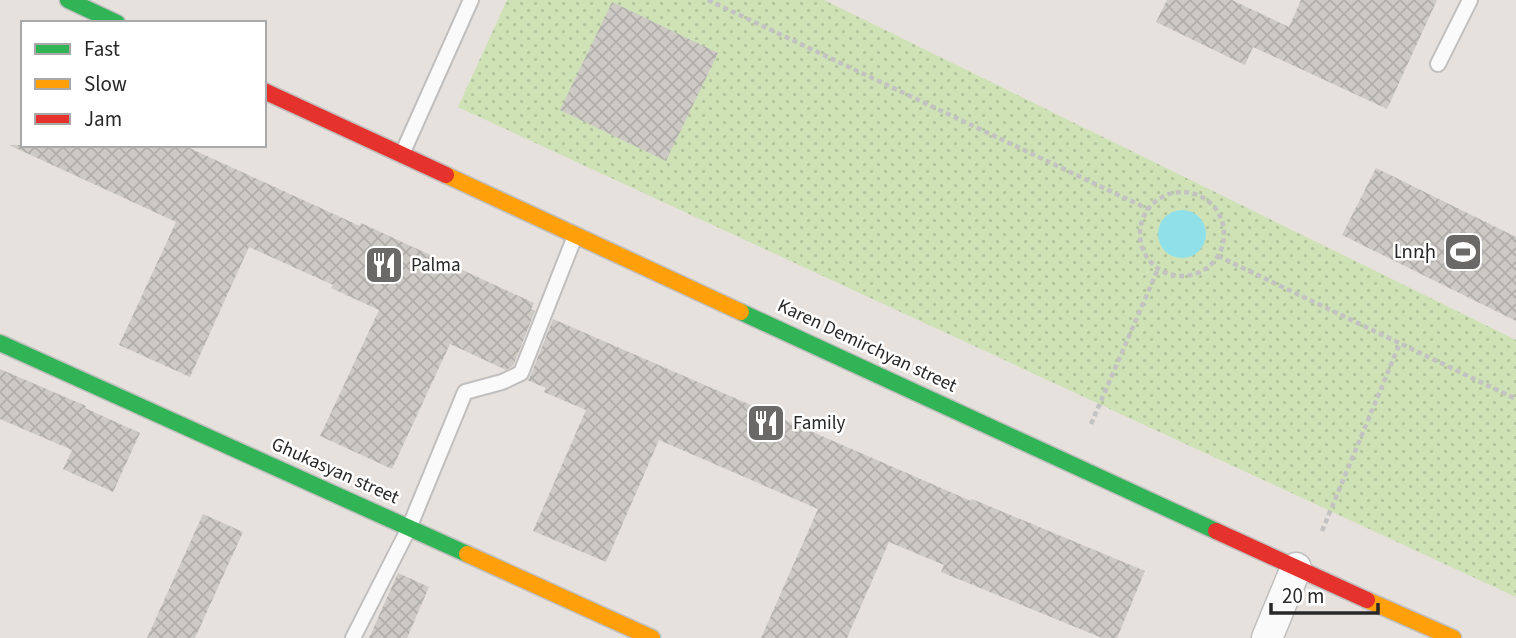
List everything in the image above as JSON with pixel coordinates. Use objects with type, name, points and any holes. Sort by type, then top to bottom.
[{"type":"street","points":[[68,0],[113,21]]},
{"type":"street","name":"Karen Demirchyan street","points":[[266,92],[1452,638]]},
{"type":"street","name":"Ghukasyan street","points":[[0,343],[652,638]]},
{"type":"street","points":[[1267,638],[1296,568]]},
{"type":"lane","points":[[402,155],[471,0]]},
{"type":"lane","points":[[1438,64],[1470,0]]},
{"type":"lane","points":[[353,638],[409,528],[466,392],[502,382],[521,373],[576,235]]},
{"type":"path","points":[[708,0],[1148,209]]},
{"type":"path","points":[[1170,193],[1199,195],[1211,203],[1220,214],[1224,228],[1224,242],[1218,256],[1209,266],[1184,276],[1170,275],[1158,269],[1148,260],[1141,248],[1141,220],[1148,209],[1157,199],[1170,193]]},
{"type":"path","points":[[1218,256],[1516,399]]},
{"type":"path","points":[[1091,424],[1158,269]]},
{"type":"path","points":[[1322,531],[1400,343]]},
{"type":"green space","points":[[507,0],[824,0],[1516,340],[1516,597],[458,107]]},
{"type":"water","points":[[1182,210],[1199,217],[1206,234],[1199,251],[1182,258],[1165,251],[1158,234],[1165,217]]},
{"type":"building","points":[[1167,0],[1232,0],[1289,27],[1301,0],[1437,0],[1387,109],[1253,47],[1245,65],[1156,22]]},
{"type":"building","points":[[612,2],[718,53],[666,161],[560,110]]},
{"type":"building","points":[[9,145],[187,147],[534,303],[531,309],[535,311],[513,366],[506,370],[450,344],[392,469],[320,436],[379,310],[331,288],[333,285],[249,247],[190,377],[119,345],[176,222]]},
{"type":"building","points":[[1376,168],[1516,237],[1516,321],[1342,235]]},
{"type":"building","points":[[553,319],[971,501],[972,499],[1145,571],[1117,638],[1102,638],[941,572],[944,565],[889,542],[847,638],[761,638],[818,509],[659,440],[606,562],[533,531],[586,410],[544,392],[546,388],[527,380]]},
{"type":"building","points":[[0,369],[86,406],[85,408],[140,433],[113,492],[63,469],[72,450],[0,419]]},
{"type":"building","points":[[203,514],[243,532],[195,638],[147,638]]},
{"type":"building","points":[[398,573],[429,587],[407,638],[369,638]]},
{"type":"traffic: fast","points":[[68,0],[113,21]]},
{"type":"traffic: fast","points":[[741,312],[1216,531]]},
{"type":"traffic: fast","points":[[0,343],[467,554]]},
{"type":"traffic: slow","points":[[446,175],[741,312]]},
{"type":"traffic: slow","points":[[467,554],[652,638]]},
{"type":"traffic: slow","points":[[1367,600],[1453,638]]},
{"type":"traffic: jam","points":[[266,92],[446,175]]},
{"type":"traffic: jam","points":[[1216,531],[1367,600]]},
{"type":"place","name":"Լոռի","points":[[1463,252]]},
{"type":"place","name":"Palma","points":[[384,265]]},
{"type":"place","name":"Family","points":[[766,423]]}]
